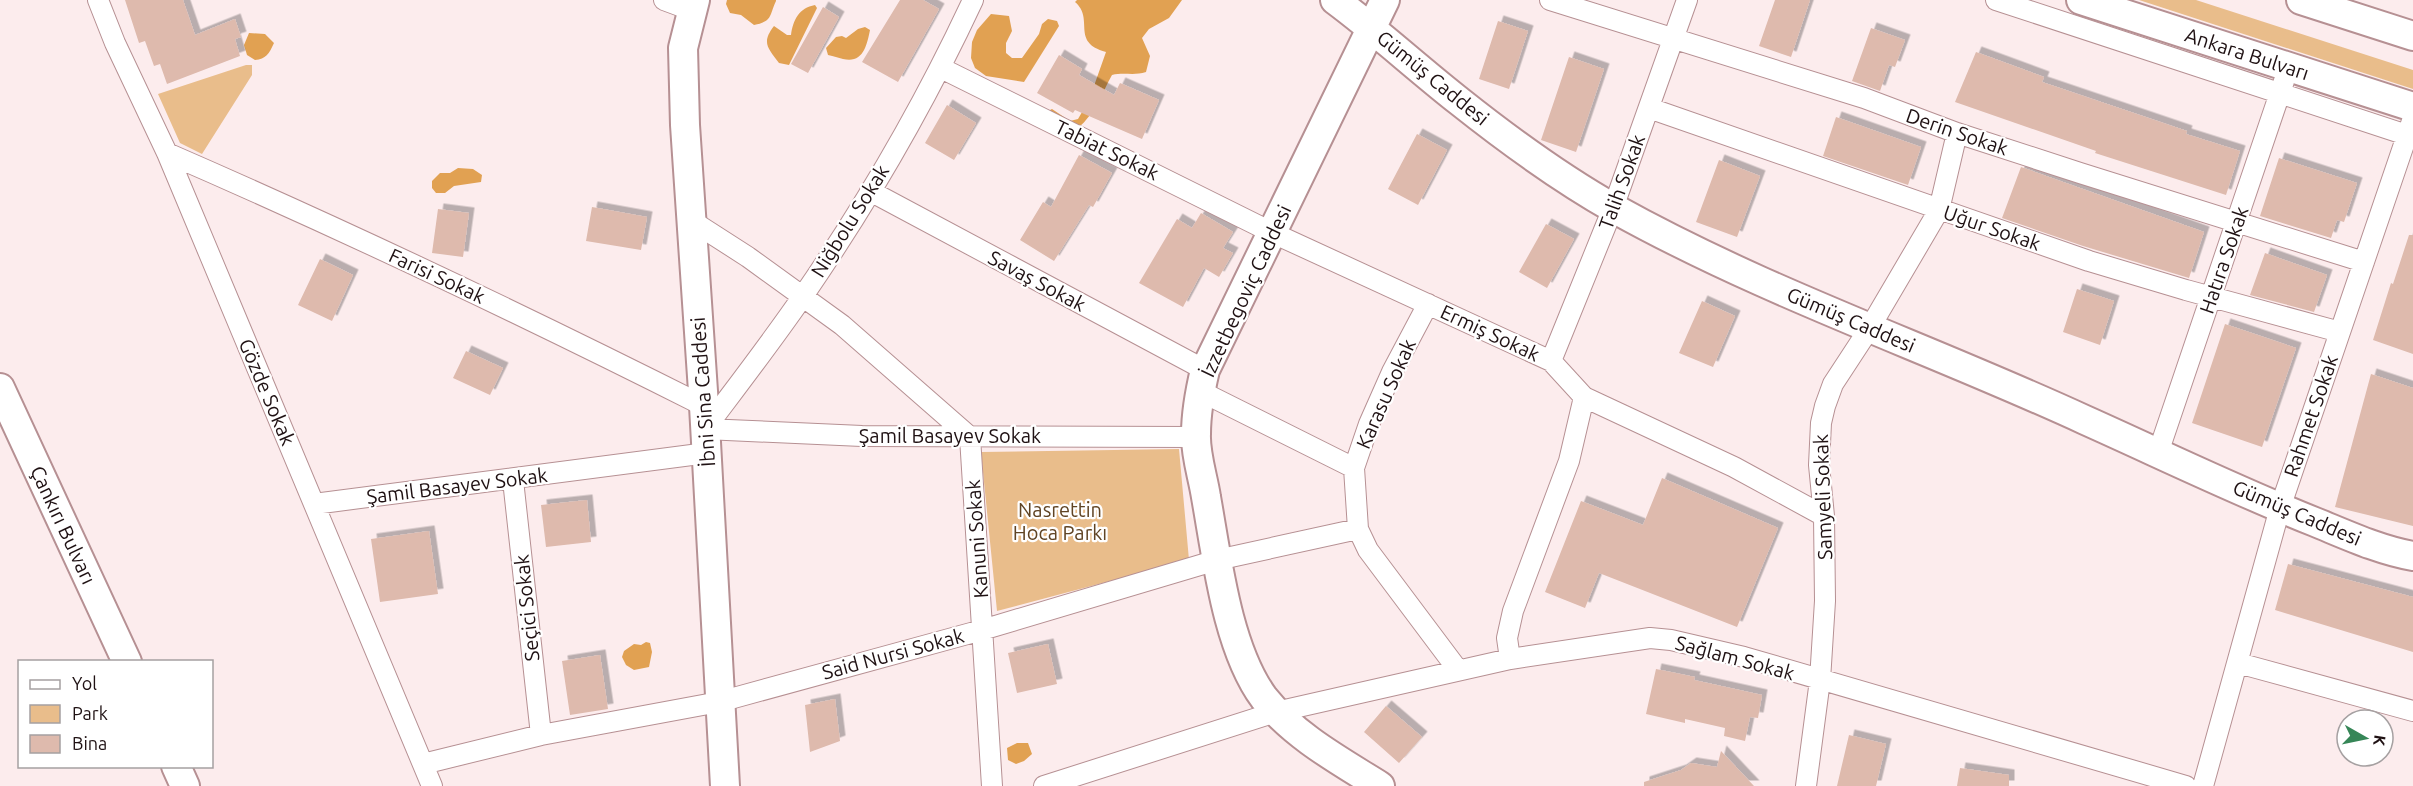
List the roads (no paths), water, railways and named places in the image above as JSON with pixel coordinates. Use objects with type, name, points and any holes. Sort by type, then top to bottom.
[{"type":"street","name":"Gözde Sokak","points":[[98,0],[115,44],[167,153],[432,786]]},
{"type":"street","points":[[663,0],[693,5]]},
{"type":"street","name":"Niğbolu Sokak","points":[[705,429],[803,296],[870,191],[941,68],[973,0]]},
{"type":"street","name":"Gümüş Caddesi","points":[[1335,0],[1526,152],[1614,208],[1709,258],[1869,329],[2050,404],[2280,508],[2372,545],[2413,556]]},
{"type":"street","name":"İzzetbegoviç Caddesi","points":[[1380,786],[1321,749],[1276,712],[1252,680],[1241,655],[1217,560],[1195,436],[1203,381],[1385,0]]},
{"type":"street","name":"Derin Sokak","points":[[1550,0],[1864,98],[1958,133],[2364,262]]},
{"type":"street","name":"Talih Sokak","points":[[1551,361],[1614,208],[1687,0]]},
{"type":"street","points":[[1996,0],[2284,80],[2411,130]]},
{"type":"street","name":"Ankara Bulvarı","points":[[2081,0],[2284,80],[2413,107]]},
{"type":"street","points":[[2301,0],[2413,36]]},
{"type":"street","name":"İbni Sina Caddesi","points":[[693,5],[683,48],[683,74],[724,786]]},
{"type":"street","name":"Tabiat Sokak","points":[[941,68],[1272,233]]},
{"type":"street","name":"Hatıra Sokak","points":[[2158,453],[2284,80]]},
{"type":"street","name":"Uğur Sokak","points":[[1649,108],[2089,261],[2340,332]]},
{"type":"street","name":"Rahmet Sokak","points":[[2203,786],[2280,508],[2411,130]]},
{"type":"street","name":"Samyeli Sokak","points":[[1806,786],[1820,681],[1825,601],[1824,516],[1819,465],[1821,423],[1833,384],[1869,329],[1939,210],[1958,133]]},
{"type":"street","name":"Farisi Sokak","points":[[167,153],[292,207],[534,320],[705,429]]},
{"type":"street","name":"Savaş Sokak","points":[[870,191],[1354,468]]},
{"type":"street","points":[[692,221],[842,325],[970,437]]},
{"type":"street","name":"Ermiş Sokak","points":[[1272,233],[1551,361],[1584,397],[1734,467],[1824,516]]},
{"type":"street","name":"Karasu Sokak","points":[[1428,304],[1374,414],[1354,468],[1358,529],[1368,549],[1458,670]]},
{"type":"street","name":"Çankırı Bulvarı","points":[[0,388],[126,660]]},
{"type":"street","points":[[1510,658],[1507,638],[1513,611],[1569,460],[1584,397]]},
{"type":"street","name":"Şamil Basayev Sokak","points":[[315,504],[513,480],[705,429],[862,436],[1195,436]]},
{"type":"street","name":"Kanuni Sokak","points":[[970,437],[992,786]]},
{"type":"street","name":"Seçici Sokak","points":[[513,480],[541,735]]},
{"type":"street","name":"Said Nursi Sokak","points":[[423,764],[541,735],[719,702],[982,630],[1217,560],[1358,529]]},
{"type":"street","name":"Sağlam Sokak","points":[[1044,786],[1276,712],[1510,658],[1650,638],[1671,640],[1744,657],[2186,786]]},
{"type":"street","points":[[2238,663],[2413,711]]},
{"type":"street","points":[[177,768],[184,786]]},
{"type":"park label","name":"Nasrettin Hoca Parkı","points":[[1060,522]]}]
